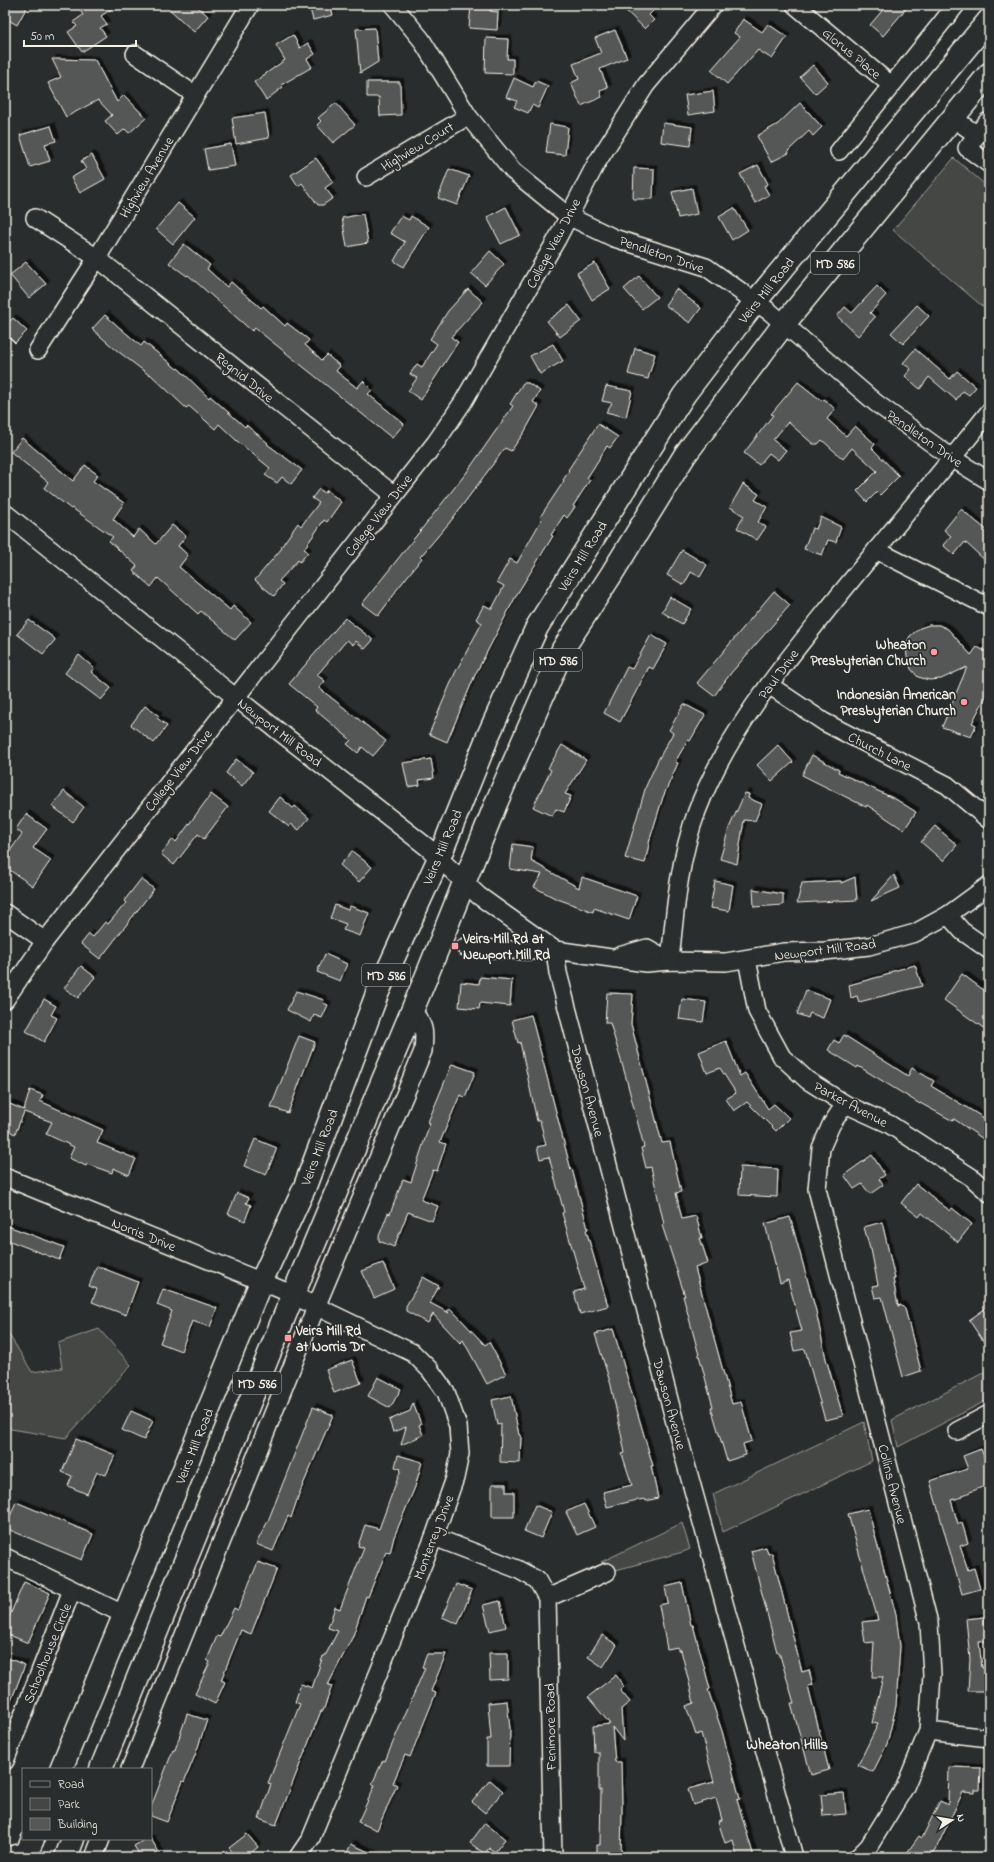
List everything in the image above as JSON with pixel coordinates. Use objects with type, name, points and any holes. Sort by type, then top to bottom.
[{"type":"main road","name":"Veirs Mill Road","points":[[61,1768],[123,1614],[261,1282],[304,1189],[377,994],[439,858],[488,736],[537,627],[684,395],[755,302],[989,20]]},
{"type":"main road","name":"MD 586","points":[[101,1768],[287,1293],[412,1010],[497,801],[564,649],[612,575],[684,455],[784,324],[989,74]]},
{"type":"main road","points":[[66,1857],[73,1840]]},
{"type":"street","name":"Highview Avenue","points":[[38,350],[97,258],[250,5]]},
{"type":"street","name":"Pendleton Drive","points":[[393,5],[421,39],[468,116],[513,171],[568,216],[614,238],[706,267],[784,324],[876,403],[952,458],[989,481]]},
{"type":"street","name":"College View Drive","points":[[5,1000],[46,941],[235,697],[436,442],[463,402],[557,239],[596,164],[646,85],[713,5]]},
{"type":"street","name":"Glorus Place","points":[[795,5],[891,85]]},
{"type":"street","points":[[839,150],[956,5]]},
{"type":"street","points":[[135,54],[195,95]]},
{"type":"street","name":"Highview Court","points":[[366,177],[468,116]]},
{"type":"street","points":[[953,118],[977,136]]},
{"type":"street","points":[[989,124],[987,122],[967,148],[989,164]]},
{"type":"street","points":[[35,218],[97,258]]},
{"type":"street","name":"Regnid Drive","points":[[97,258],[394,495]]},
{"type":"street","name":"Paul Drive","points":[[670,961],[681,864],[697,811],[714,773],[733,737],[792,653],[989,412]]},
{"type":"street","name":"Newport Mill Road","points":[[5,513],[439,858],[479,896],[555,950]]},
{"type":"street","points":[[876,550],[989,607]]},
{"type":"street","name":"Church Lane","points":[[769,685],[824,722],[947,785],[987,813]]},
{"type":"street","name":"Newport Mill Road","points":[[465,947],[527,951],[555,950],[646,963],[670,961],[726,962],[784,952],[825,951],[869,946],[915,933],[948,915],[989,885]]},
{"type":"street","points":[[5,913],[46,941]]},
{"type":"street","points":[[948,915],[962,931],[989,950]]},
{"type":"street","name":"Dawson Avenue","points":[[555,950],[558,973],[684,1458],[794,1857]]},
{"type":"street","name":"Parker Avenue","points":[[747,959],[757,1010],[782,1057],[807,1080],[845,1104],[889,1124],[971,1177],[989,1194]]},
{"type":"street","points":[[130,1768],[316,1307],[423,1051],[425,1033],[422,1023],[412,1010]]},
{"type":"street","name":"Collins Avenue","points":[[845,1104],[831,1125],[821,1148],[817,1189],[929,1623],[932,1675],[928,1730],[904,1787],[869,1846],[858,1857]]},
{"type":"street","name":"Norris Drive","points":[[5,1177],[287,1293]]},
{"type":"street","name":"Monterrey Drive","points":[[287,1293],[413,1353],[430,1370],[446,1392],[458,1426],[460,1454],[455,1478],[434,1537],[311,1838],[298,1857]]},
{"type":"street","points":[[957,1431],[989,1414]]},
{"type":"street","points":[[434,1537],[517,1569],[537,1580],[547,1598],[606,1572]]},
{"type":"street","name":"Schoolhouse Circle","points":[[5,1557],[123,1614]]},
{"type":"street","name":"Schoolhouse Circle","points":[[5,1761],[72,1590]]},
{"type":"street","name":"Fenimore Road","points":[[547,1598],[553,1857]]},
{"type":"street","points":[[928,1730],[989,1738]]},
{"type":"street","points":[[94,1857],[101,1840]]},
{"type":"street","points":[[5,1856],[29,1849]]},
{"type":"green space","points":[[954,158],[989,188],[989,312],[893,230]]},
{"type":"green space","points":[[5,1328],[32,1372],[62,1368],[58,1343],[99,1329],[131,1365],[66,1438],[11,1429],[5,1423]]},
{"type":"green space","points":[[989,1370],[989,1399],[898,1447],[892,1420]]},
{"type":"green space","points":[[864,1422],[872,1461],[723,1532],[713,1494]]},
{"type":"green space","points":[[682,1523],[690,1549],[612,1571],[611,1566],[601,1562]]},
{"type":"building","points":[[5,5],[28,5],[17,25],[5,18]]},
{"type":"building","points":[[90,5],[117,5],[101,16],[107,24],[100,28],[106,36],[82,52],[68,32],[77,26],[73,22],[83,15],[81,12]]},
{"type":"building","points":[[165,5],[196,5],[208,16],[194,32]]},
{"type":"building","points":[[309,5],[330,5],[333,15],[313,20]]},
{"type":"building","points":[[471,5],[491,5],[490,11],[498,12],[497,30],[469,28]]},
{"type":"building","points":[[620,5],[659,5],[649,15],[654,20],[645,29]]},
{"type":"building","points":[[887,5],[909,5],[883,36],[870,25]]},
{"type":"building","points":[[743,19],[762,32],[768,24],[787,37],[772,59],[758,50],[727,84],[711,70],[740,37],[734,33]]},
{"type":"building","points":[[375,28],[378,62],[360,73],[356,29]]},
{"type":"building","points":[[615,30],[627,58],[600,69],[608,88],[600,91],[602,97],[581,106],[571,83],[579,79],[573,64],[601,53],[595,38]]},
{"type":"building","points":[[293,35],[300,48],[308,43],[315,54],[307,59],[312,67],[281,85],[283,87],[266,100],[254,82],[285,60],[276,45]]},
{"type":"building","points":[[486,38],[508,39],[507,59],[513,59],[513,74],[485,73]]},
{"type":"building","points":[[52,59],[95,60],[117,102],[124,95],[146,118],[129,133],[125,129],[118,135],[105,121],[112,115],[98,100],[66,117],[48,83],[61,77]]},
{"type":"building","points":[[813,65],[828,82],[815,94],[800,77]]},
{"type":"building","points":[[514,78],[533,87],[536,81],[548,86],[538,108],[532,105],[528,113],[514,107],[517,101],[506,97]]},
{"type":"building","points":[[367,82],[400,82],[401,115],[380,116],[379,97],[367,97]]},
{"type":"building","points":[[713,91],[715,111],[688,115],[685,95]]},
{"type":"building","points":[[336,103],[355,125],[333,143],[317,125],[321,121],[318,118]]},
{"type":"building","points":[[800,103],[822,127],[813,136],[809,131],[788,151],[789,153],[771,162],[757,136],[778,124]]},
{"type":"building","points":[[265,113],[269,138],[236,144],[232,118]]},
{"type":"building","points":[[663,123],[692,127],[690,146],[661,142]]},
{"type":"building","points":[[550,124],[568,127],[565,155],[546,153]]},
{"type":"building","points":[[51,126],[56,141],[45,144],[50,161],[30,167],[20,135]]},
{"type":"building","points":[[231,144],[235,166],[208,170],[204,149]]},
{"type":"building","points":[[92,155],[105,179],[80,193],[71,178],[86,169],[81,161]]},
{"type":"building","points":[[316,158],[333,182],[325,188],[333,198],[323,205],[318,205],[302,183],[298,186],[291,175]]},
{"type":"building","points":[[758,165],[768,184],[764,186],[769,195],[755,203],[740,174]]},
{"type":"building","points":[[634,168],[654,169],[653,199],[633,199]]},
{"type":"building","points":[[449,169],[469,176],[457,205],[438,198]]},
{"type":"building","points":[[692,188],[697,214],[678,218],[672,192]]},
{"type":"building","points":[[178,203],[195,217],[173,244],[156,229]]},
{"type":"building","points":[[506,207],[520,235],[501,244],[487,217]]},
{"type":"building","points":[[734,208],[748,230],[732,240],[719,217]]},
{"type":"building","points":[[363,214],[368,243],[347,247],[342,218]]},
{"type":"building","points":[[401,216],[409,220],[411,216],[429,227],[404,267],[394,261],[405,242],[390,233]]},
{"type":"building","points":[[184,244],[210,265],[207,269],[227,287],[231,282],[261,308],[263,306],[285,326],[287,323],[309,340],[305,345],[322,360],[327,355],[340,366],[336,371],[357,388],[363,381],[372,390],[368,394],[404,424],[392,438],[255,328],[252,331],[188,275],[187,276],[169,263]]},
{"type":"building","points":[[490,251],[504,264],[485,285],[471,273]]},
{"type":"building","points":[[26,262],[46,284],[29,298],[10,275]]},
{"type":"building","points":[[595,263],[610,289],[592,300],[577,273]]},
{"type":"building","points":[[639,276],[657,297],[642,309],[624,289]]},
{"type":"building","points":[[877,286],[886,295],[870,313],[875,317],[858,336],[837,316],[845,307],[852,313]]},
{"type":"building","points":[[468,289],[483,302],[451,337],[458,342],[421,400],[408,391],[417,378],[410,374],[417,364],[422,367],[437,344],[430,339],[448,311]]},
{"type":"building","points":[[676,289],[701,308],[690,323],[665,305]]},
{"type":"building","points":[[569,305],[581,321],[560,337],[547,321]]},
{"type":"building","points":[[917,305],[929,316],[903,344],[891,333]]},
{"type":"building","points":[[105,315],[141,346],[144,342],[177,369],[178,368],[209,398],[210,396],[245,427],[246,425],[268,443],[267,444],[302,470],[291,484],[282,477],[277,483],[265,475],[270,468],[219,424],[215,429],[189,406],[186,408],[150,374],[149,375],[115,349],[92,329]]},
{"type":"building","points":[[13,318],[27,331],[15,343],[5,333],[5,326]]},
{"type":"building","points":[[553,344],[563,361],[540,374],[530,356]]},
{"type":"building","points":[[635,348],[655,354],[648,379],[628,374]]},
{"type":"building","points":[[915,349],[950,379],[957,371],[976,387],[969,395],[963,391],[956,400],[929,377],[920,389],[905,376],[911,369],[903,363]]},
{"type":"building","points":[[798,382],[822,401],[824,399],[835,409],[827,419],[846,436],[855,426],[875,444],[872,448],[899,476],[880,495],[877,492],[867,502],[857,491],[877,471],[852,448],[843,459],[822,440],[818,444],[813,444],[788,422],[773,440],[786,450],[778,460],[769,453],[759,465],[744,453],[773,415],[771,414]]},
{"type":"building","points":[[523,383],[528,383],[540,391],[533,402],[539,406],[525,431],[511,451],[505,448],[450,522],[420,557],[422,558],[378,616],[362,604],[467,472],[513,406],[510,404]]},
{"type":"building","points":[[606,386],[632,391],[626,417],[606,412],[612,403],[602,401]]},
{"type":"building","points":[[598,424],[618,437],[610,448],[607,446],[587,478],[590,480],[573,506],[575,507],[567,518],[564,515],[551,535],[553,536],[517,594],[475,675],[447,742],[429,734],[455,673],[482,623],[476,619],[484,605],[492,609],[504,586],[497,582],[510,559],[517,563],[542,519],[540,517],[564,481],[563,480],[569,471],[568,470]]},
{"type":"building","points":[[22,438],[73,481],[85,465],[98,475],[93,481],[124,503],[113,519],[133,537],[139,529],[156,544],[172,525],[186,536],[178,546],[188,555],[179,567],[230,610],[233,606],[251,622],[235,640],[201,611],[198,614],[158,578],[151,587],[133,571],[137,566],[109,541],[113,537],[72,508],[71,509],[44,488],[48,482],[11,452]]},
{"type":"building","points":[[743,484],[759,494],[755,500],[767,507],[758,522],[766,527],[757,540],[737,528],[744,516],[730,507]]},
{"type":"building","points":[[319,489],[325,493],[327,490],[341,502],[327,522],[324,520],[304,549],[308,552],[300,562],[298,560],[279,581],[283,584],[274,596],[255,580],[282,548],[281,547],[298,523],[301,526],[319,503],[312,498]]},
{"type":"building","points":[[961,509],[989,532],[989,564],[965,542],[954,555],[943,545],[951,536],[944,530]]},
{"type":"building","points":[[821,517],[841,527],[836,542],[828,540],[822,555],[804,549],[812,528],[816,529]]},
{"type":"building","points":[[682,550],[707,565],[700,577],[691,572],[684,585],[667,575]]},
{"type":"building","points":[[774,591],[790,605],[731,673],[714,696],[697,683]]},
{"type":"building","points":[[670,597],[691,609],[682,624],[662,612]]},
{"type":"building","points":[[345,618],[373,640],[365,649],[356,641],[353,645],[347,640],[317,675],[325,681],[319,688],[386,741],[373,756],[362,747],[358,753],[347,744],[351,740],[315,710],[317,707],[289,684]]},
{"type":"building","points":[[29,620],[55,640],[43,654],[17,634]]},
{"type":"building","points":[[929,625],[939,625],[948,629],[971,655],[977,647],[989,653],[989,698],[986,696],[972,723],[976,725],[971,737],[942,727],[967,667],[941,679],[929,680],[918,677],[911,669],[907,657],[906,644],[910,636],[920,628]]},
{"type":"building","points":[[651,635],[667,644],[653,669],[649,667],[620,722],[604,713],[627,667],[632,669]]},
{"type":"building","points":[[79,655],[94,668],[91,672],[111,688],[101,700],[65,673]]},
{"type":"building","points":[[684,704],[705,715],[690,741],[688,740],[675,762],[678,763],[663,797],[650,839],[645,863],[625,858],[646,786],[673,733],[669,730]]},
{"type":"building","points":[[145,706],[159,716],[157,718],[167,726],[154,743],[131,725]]},
{"type":"building","points":[[562,745],[586,760],[565,794],[571,796],[564,812],[556,809],[552,816],[533,807],[551,770],[548,768]]},
{"type":"building","points":[[778,745],[793,762],[772,781],[757,765]]},
{"type":"building","points":[[812,755],[839,770],[838,772],[897,800],[916,812],[904,830],[867,805],[866,807],[802,775]]},
{"type":"building","points":[[236,759],[253,772],[242,786],[226,773]]},
{"type":"building","points":[[431,759],[434,778],[419,780],[420,785],[408,787],[403,763]]},
{"type":"building","points":[[64,791],[84,807],[73,822],[52,806]]},
{"type":"building","points":[[745,793],[749,794],[748,798],[762,804],[755,821],[744,820],[737,864],[720,859],[729,828]]},
{"type":"building","points":[[211,794],[228,807],[204,839],[198,834],[174,865],[161,854],[173,839],[176,842]]},
{"type":"building","points":[[280,797],[293,808],[295,806],[309,818],[299,830],[291,824],[289,827],[269,811]]},
{"type":"building","points":[[26,814],[47,829],[33,848],[51,860],[33,886],[5,867],[5,858],[22,834],[16,829]]},
{"type":"building","points":[[935,826],[957,845],[943,861],[921,842]]},
{"type":"building","points":[[513,844],[533,847],[531,861],[579,888],[582,877],[637,896],[629,920],[594,908],[593,912],[555,898],[534,887],[542,874],[510,869]]},
{"type":"building","points":[[352,851],[372,867],[359,882],[340,865]]},
{"type":"building","points":[[894,875],[900,888],[871,901]]},
{"type":"building","points":[[855,877],[857,900],[797,903],[802,883],[841,881],[841,883]]},
{"type":"building","points":[[141,879],[154,889],[100,959],[81,944],[89,934],[93,937],[105,922],[108,924],[126,903],[124,901]]},
{"type":"building","points":[[715,881],[733,885],[729,911],[710,908]]},
{"type":"building","points":[[753,889],[783,894],[783,905],[754,907]]},
{"type":"building","points":[[335,905],[348,910],[350,906],[369,913],[360,936],[343,930],[346,924],[330,918]]},
{"type":"building","points":[[325,954],[347,964],[340,981],[317,972]]},
{"type":"building","points":[[915,965],[922,986],[859,1002],[857,996],[851,998],[849,985],[890,974],[890,972]]},
{"type":"building","points":[[81,966],[95,977],[78,998],[64,988]]},
{"type":"building","points":[[962,974],[989,994],[989,1032],[944,1000]]},
{"type":"building","points":[[480,977],[512,980],[510,1006],[480,1003],[479,1009],[459,1007],[461,982],[479,984]]},
{"type":"building","points":[[806,990],[830,999],[823,1018],[810,1013],[808,1018],[797,1014]]},
{"type":"building","points":[[296,991],[324,1000],[323,1003],[328,1005],[322,1018],[314,1015],[311,1022],[287,1010]]},
{"type":"building","points":[[607,993],[633,994],[631,1024],[662,1143],[670,1142],[681,1192],[676,1193],[682,1219],[696,1216],[702,1238],[700,1238],[708,1263],[695,1268],[732,1404],[741,1402],[752,1441],[743,1444],[746,1455],[727,1461],[711,1407],[713,1407],[683,1296],[685,1296],[662,1225],[664,1224],[651,1167],[646,1168],[641,1148],[644,1147],[625,1074],[610,1023],[605,1023]]},
{"type":"building","points":[[44,999],[56,1006],[51,1015],[57,1018],[44,1042],[26,1031]]},
{"type":"building","points":[[682,999],[706,1002],[703,1022],[679,1019]]},
{"type":"building","points":[[531,1015],[571,1170],[572,1169],[588,1229],[586,1230],[608,1306],[580,1314],[574,1292],[584,1289],[562,1213],[564,1212],[549,1157],[540,1159],[537,1147],[546,1145],[540,1121],[537,1121],[520,1042],[518,1043],[512,1020]]},
{"type":"building","points":[[844,1035],[908,1076],[912,1068],[934,1081],[931,1086],[989,1121],[989,1143],[954,1119],[953,1121],[920,1104],[858,1066],[857,1068],[828,1050],[834,1040],[839,1043]]},
{"type":"building","points":[[299,1036],[315,1042],[288,1113],[271,1107]]},
{"type":"building","points":[[726,1041],[740,1076],[745,1073],[768,1109],[774,1104],[789,1118],[776,1131],[747,1102],[734,1111],[726,1099],[736,1093],[720,1068],[707,1073],[699,1052]]},
{"type":"building","points":[[452,1064],[475,1072],[465,1097],[460,1095],[440,1142],[446,1144],[437,1171],[433,1170],[421,1200],[438,1206],[432,1221],[408,1212],[394,1247],[379,1241],[379,1236],[388,1213],[390,1214],[403,1179],[411,1182],[430,1123],[428,1122]]},
{"type":"building","points":[[30,1090],[43,1095],[40,1101],[103,1130],[97,1143],[136,1159],[129,1175],[113,1168],[112,1173],[87,1164],[86,1166],[69,1158],[74,1147],[46,1134],[52,1122],[24,1112],[15,1134],[5,1129],[5,1102],[24,1110]]},
{"type":"building","points":[[255,1139],[277,1148],[266,1175],[244,1166]]},
{"type":"building","points":[[872,1155],[885,1175],[879,1179],[883,1185],[870,1194],[862,1184],[854,1189],[844,1175]]},
{"type":"building","points":[[740,1167],[778,1169],[777,1197],[739,1195]]},
{"type":"building","points":[[916,1184],[950,1211],[952,1208],[972,1224],[958,1242],[922,1213],[919,1217],[901,1203]]},
{"type":"building","points":[[237,1193],[249,1198],[246,1203],[251,1205],[245,1221],[228,1214]]},
{"type":"building","points":[[790,1217],[816,1311],[826,1359],[843,1416],[825,1420],[805,1349],[794,1351],[790,1333],[802,1331],[788,1280],[780,1283],[765,1224]]},
{"type":"building","points":[[882,1222],[895,1279],[893,1279],[898,1306],[901,1305],[905,1309],[921,1371],[903,1377],[882,1297],[875,1298],[872,1286],[878,1285],[871,1249],[864,1227]]},
{"type":"building","points":[[5,1225],[64,1247],[59,1260],[5,1239]]},
{"type":"building","points":[[383,1263],[394,1289],[374,1298],[362,1271]]},
{"type":"building","points":[[97,1266],[138,1282],[126,1315],[92,1302],[97,1289],[89,1286]]},
{"type":"building","points":[[423,1277],[439,1286],[430,1303],[449,1313],[447,1311],[451,1309],[485,1345],[489,1342],[506,1374],[487,1384],[463,1340],[460,1343],[433,1314],[428,1323],[406,1311],[406,1306]]},
{"type":"building","points":[[163,1289],[217,1308],[210,1327],[192,1321],[181,1351],[160,1343],[172,1311],[157,1305]]},
{"type":"building","points":[[989,1306],[989,1350],[969,1320]]},
{"type":"building","points":[[613,1329],[653,1466],[651,1466],[658,1498],[646,1501],[645,1499],[633,1501],[607,1507],[603,1492],[632,1485],[622,1454],[625,1453],[611,1385],[595,1334]]},
{"type":"building","points":[[352,1360],[361,1383],[334,1393],[326,1370]]},
{"type":"building","points":[[378,1377],[401,1389],[390,1408],[368,1396]]},
{"type":"building","points":[[511,1396],[519,1435],[521,1436],[520,1463],[500,1462],[501,1424],[497,1425],[492,1400]]},
{"type":"building","points":[[413,1403],[421,1424],[419,1425],[423,1435],[401,1445],[406,1427],[393,1432],[389,1420],[410,1411]]},
{"type":"building","points":[[313,1407],[333,1415],[299,1494],[291,1518],[288,1516],[273,1551],[256,1544],[268,1521]]},
{"type":"building","points":[[131,1411],[153,1421],[144,1440],[122,1430]]},
{"type":"building","points":[[76,1439],[115,1455],[106,1475],[97,1472],[87,1494],[68,1486],[72,1476],[62,1472]]},
{"type":"building","points":[[981,1449],[989,1469],[989,1478],[985,1479],[987,1485],[963,1495],[963,1497],[951,1500],[958,1524],[962,1523],[968,1543],[960,1546],[968,1570],[974,1568],[980,1589],[962,1594],[930,1481],[968,1469],[963,1456]]},
{"type":"building","points":[[398,1455],[422,1462],[415,1487],[394,1537],[390,1553],[386,1552],[368,1597],[366,1596],[353,1636],[328,1685],[332,1686],[323,1711],[321,1711],[276,1825],[259,1819],[271,1784],[268,1783],[300,1704],[295,1702],[301,1684],[312,1688],[323,1656],[325,1656],[338,1631],[328,1628],[335,1607],[340,1609],[364,1548],[358,1546],[365,1525],[379,1529],[401,1469],[395,1467]]},
{"type":"building","points":[[492,1484],[506,1484],[506,1492],[514,1492],[514,1517],[492,1517]]},
{"type":"building","points":[[16,1502],[93,1534],[82,1560],[5,1528]]},
{"type":"building","points":[[584,1504],[595,1527],[577,1535],[566,1512]]},
{"type":"building","points":[[535,1505],[552,1512],[541,1538],[524,1531]]},
{"type":"building","points":[[868,1509],[896,1615],[900,1646],[896,1706],[887,1744],[873,1772],[858,1765],[878,1724],[872,1723],[883,1677],[872,1677],[874,1642],[865,1643],[862,1622],[878,1620],[848,1514]]},
{"type":"building","points":[[766,1547],[768,1554],[772,1553],[802,1672],[809,1670],[813,1685],[808,1686],[829,1770],[811,1775],[791,1703],[794,1703],[779,1652],[777,1652],[751,1551]]},
{"type":"building","points":[[258,1562],[277,1569],[251,1634],[241,1630],[221,1680],[225,1682],[215,1704],[195,1694],[210,1662],[207,1660],[217,1636],[220,1637],[234,1608],[238,1610]]},
{"type":"building","points":[[24,1582],[50,1593],[28,1643],[5,1633],[5,1627]]},
{"type":"building","points":[[682,1583],[691,1625],[693,1625],[710,1689],[708,1690],[722,1731],[740,1799],[737,1800],[754,1857],[737,1857],[733,1840],[725,1843],[718,1821],[722,1820],[716,1798],[693,1805],[688,1789],[714,1782],[701,1733],[696,1735],[686,1706],[694,1703],[681,1650],[678,1651],[678,1647],[667,1649],[659,1605],[668,1603],[665,1587]]},
{"type":"building","points":[[456,1584],[472,1590],[458,1624],[442,1617]]},
{"type":"building","points":[[500,1601],[506,1627],[490,1631],[483,1605]]},
{"type":"building","points":[[984,1617],[985,1625],[989,1624],[989,1638],[986,1638],[987,1641],[979,1642],[982,1668],[988,1668],[987,1691],[968,1691],[970,1659],[966,1619]]},
{"type":"building","points":[[602,1635],[617,1645],[603,1667],[588,1657]]},
{"type":"building","points":[[489,1653],[508,1653],[508,1679],[490,1680]]},
{"type":"building","points":[[427,1654],[446,1654],[431,1691],[436,1693],[410,1757],[405,1755],[393,1783],[397,1785],[377,1830],[358,1822],[375,1785],[372,1784],[383,1760],[385,1761],[425,1668],[422,1667]]},
{"type":"building","points":[[5,1657],[25,1665],[6,1714],[5,1713]]},
{"type":"building","points":[[616,1675],[624,1687],[620,1690],[630,1702],[621,1709],[623,1741],[612,1727],[615,1762],[621,1762],[621,1857],[597,1857],[597,1845],[600,1845],[601,1790],[599,1790],[599,1752],[594,1752],[593,1726],[610,1724],[588,1697]]},
{"type":"building","points":[[507,1701],[510,1729],[509,1766],[487,1766],[487,1739],[491,1739],[488,1703]]},
{"type":"building","points":[[187,1714],[207,1720],[196,1753],[167,1822],[152,1816],[152,1804],[173,1750],[175,1750]]},
{"type":"building","points":[[949,1767],[981,1768],[980,1790],[975,1790],[975,1793],[963,1792],[937,1847],[929,1857],[904,1857],[919,1836],[922,1838],[940,1801],[948,1805]]},
{"type":"building","points":[[490,1780],[503,1791],[485,1813],[472,1802]]},
{"type":"building","points":[[844,1793],[846,1814],[823,1816],[821,1795]]},
{"type":"building","points":[[485,1823],[505,1839],[495,1852],[489,1848],[485,1854],[470,1843]]},
{"type":"building","points":[[247,1834],[258,1847],[246,1857],[237,1857],[229,1848]]},
{"type":"building","points":[[144,1840],[152,1840],[162,1857],[141,1857],[134,1846]]},
{"type":"building","points":[[351,1844],[380,1857],[345,1857]]},
{"type":"place","name":"Wheaton Presbyterian Church","points":[[934,652]]},
{"type":"place","name":"Indonesian American Presbyterian Church","points":[[964,702]]},
{"type":"place","name":"Veirs Mill Rd at Newport Mill Rd","points":[[455,946]]},
{"type":"place","name":"Veirs Mill Rd at Norris Dr","points":[[288,1338]]},
{"type":"district","name":"Wheaton Hills","points":[[787,1744]]}]
